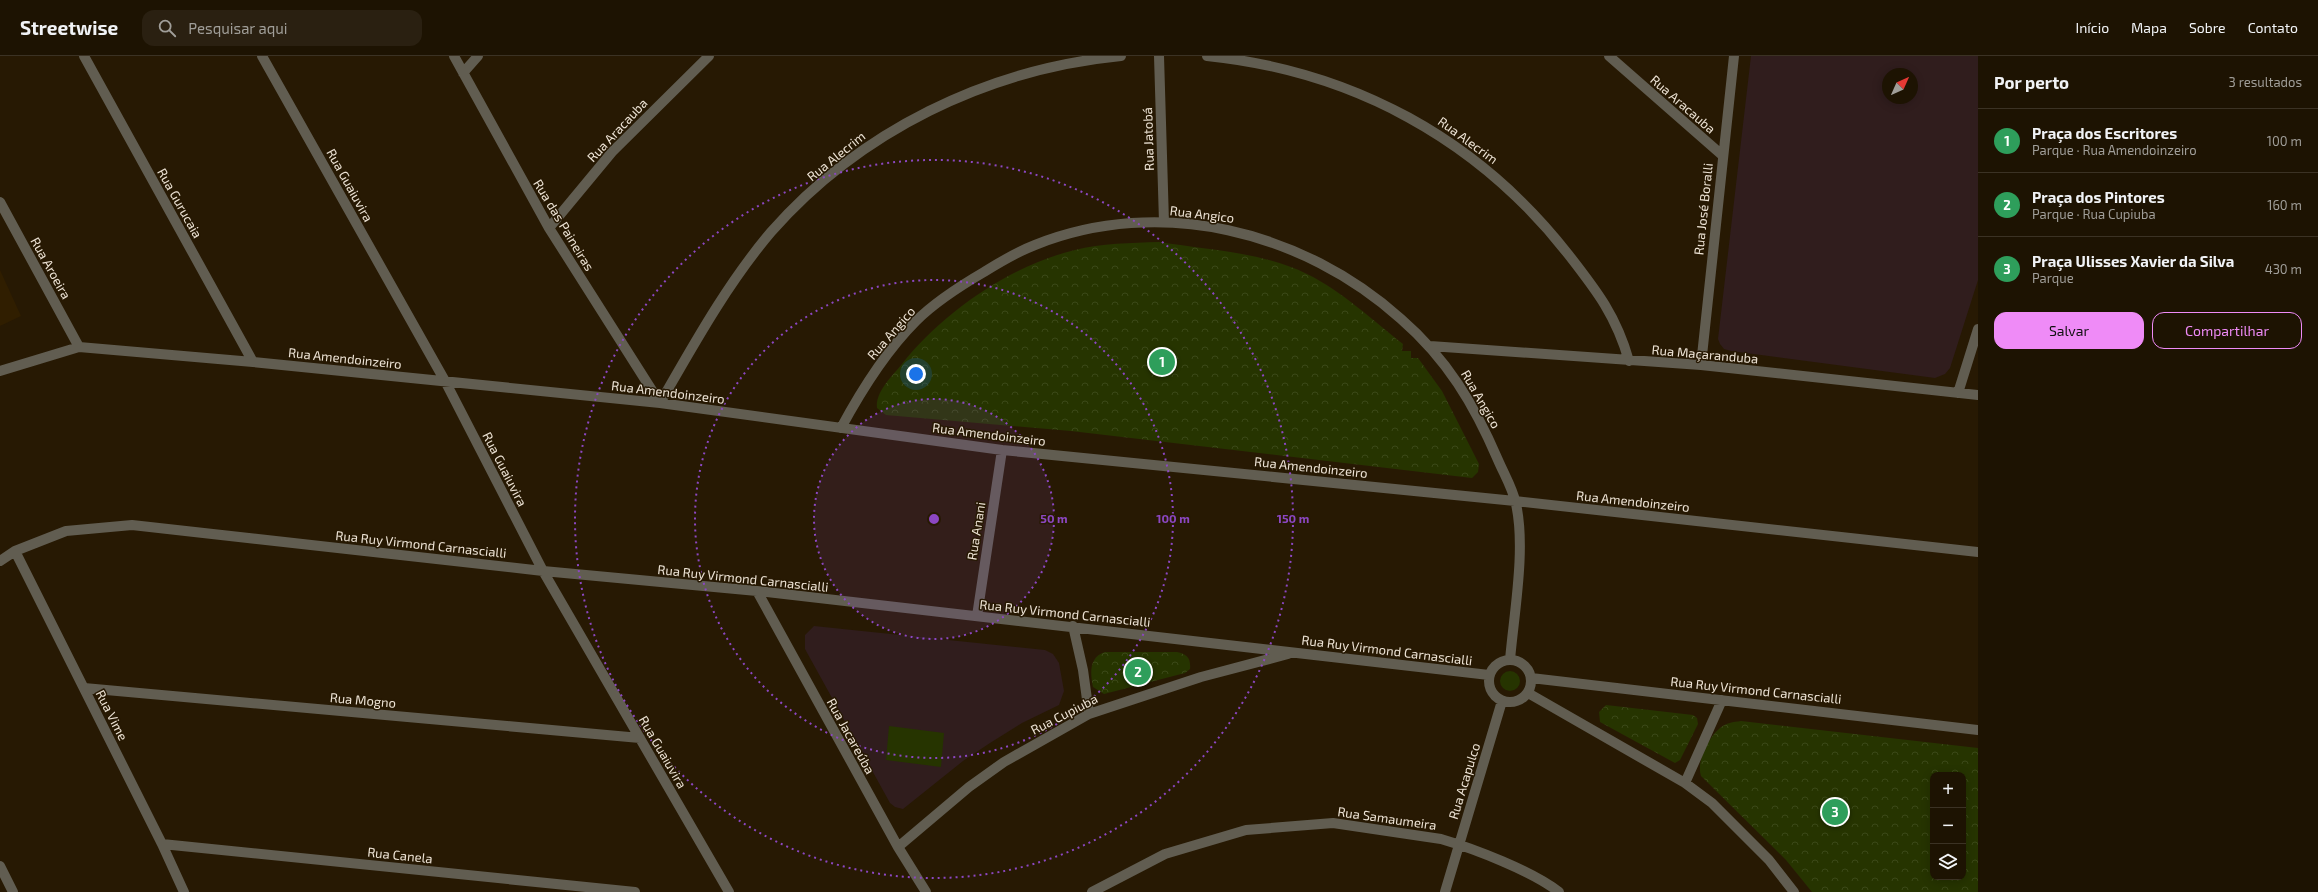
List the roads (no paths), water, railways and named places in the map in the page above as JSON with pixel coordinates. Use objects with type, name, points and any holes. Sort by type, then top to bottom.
[{"type":"street","name":"Rua Gurucaia","points":[[84,56],[253,362]]},
{"type":"street","name":"Rua Guaiuvira","points":[[262,56],[445,381],[543,571],[729,892]]},
{"type":"street","name":"Rua das Paineiras","points":[[454,56],[549,228],[660,403]]},
{"type":"street","points":[[463,73],[478,56]]},
{"type":"street","name":"Rua Aracauba","points":[[549,228],[612,152],[709,56]]},
{"type":"street","name":"Rua Alecrim","points":[[660,403],[701,332],[756,252],[772,232],[808,196],[844,165],[886,134],[979,88],[1048,68],[1121,56]]},
{"type":"street","name":"Rua Jatobá","points":[[1159,56],[1164,222]]},
{"type":"street","name":"Rua Alecrim","points":[[1207,56],[1289,70],[1333,84],[1374,100],[1418,121],[1455,145],[1506,185],[1548,228],[1609,309],[1624,342],[1630,360]]},
{"type":"street","name":"Rua Aracauba","points":[[1609,56],[1722,155]]},
{"type":"street","name":"Rua José Boralli","points":[[1701,365],[1722,155],[1734,56]]},
{"type":"street","name":"Rua Aroeira","points":[[0,202],[79,347]]},
{"type":"street","name":"Rua Angico","points":[[841,428],[868,381],[896,343],[931,307],[964,284],[1005,259],[1037,244],[1094,229],[1164,222],[1242,232],[1303,254],[1356,283],[1392,311],[1430,346],[1444,362],[1474,409],[1485,430],[1515,501]]},
{"type":"street","points":[[1958,393],[1978,329]]},
{"type":"street","name":"Rua Maçaranduba","points":[[1430,346],[1701,365],[1978,395]]},
{"type":"street","name":"Rua Amendoinzeiro","points":[[0,371],[79,347],[253,362],[660,403],[1002,450],[1515,501],[1978,552]]},
{"type":"street","name":"Rua Anani","points":[[977,616],[1002,450]]},
{"type":"street","points":[[1510,660],[1521,532],[1515,501]]},
{"type":"street","name":"Rua Ruy Virmond Carnascialli","points":[[0,561],[15,551],[66,531],[132,525],[543,571],[756,591],[1073,626],[1490,675]]},
{"type":"street","name":"Rua Vime","points":[[15,551],[162,844],[184,892]]},
{"type":"street","name":"Rua Jacareúba","points":[[756,591],[898,848],[926,892]]},
{"type":"street","points":[[1073,626],[1083,670],[1089,714]]},
{"type":"street","name":"Rua Cupiuba","points":[[898,848],[969,787],[998,766],[1089,714],[1201,677],[1293,653]]},
{"type":"street","points":[[1510,660],[1524,665],[1531,678],[1528,693],[1516,701],[1502,701],[1497,698],[1490,688],[1490,675],[1497,664],[1510,660]]},
{"type":"street","name":"Rua Ruy Virmond Carnascialli","points":[[1531,678],[1978,730]]},
{"type":"street","name":"Rua Mogno","points":[[84,688],[640,738]]},
{"type":"street","points":[[1528,693],[1685,783],[1712,803],[1769,860],[1794,892]]},
{"type":"street","points":[[1685,783],[1722,700]]},
{"type":"street","name":"Rua Acapulco","points":[[1445,892],[1502,701]]},
{"type":"street","name":"Rua Samaumeira","points":[[1092,892],[1165,854],[1246,830],[1333,823],[1441,838],[1459,844],[1546,882],[1559,892]]},
{"type":"street","name":"Rua Canela","points":[[162,844],[635,892]]},
{"type":"street","points":[[0,866],[13,892]]},
{"type":"place","name":"Praça dos Escritores","points":[[1162,362]]},
{"type":"place","name":"Praça dos Pintores","points":[[1138,672]]},
{"type":"place","name":"Praça Ulisses Xavier da Silva","points":[[1835,812]]}]
